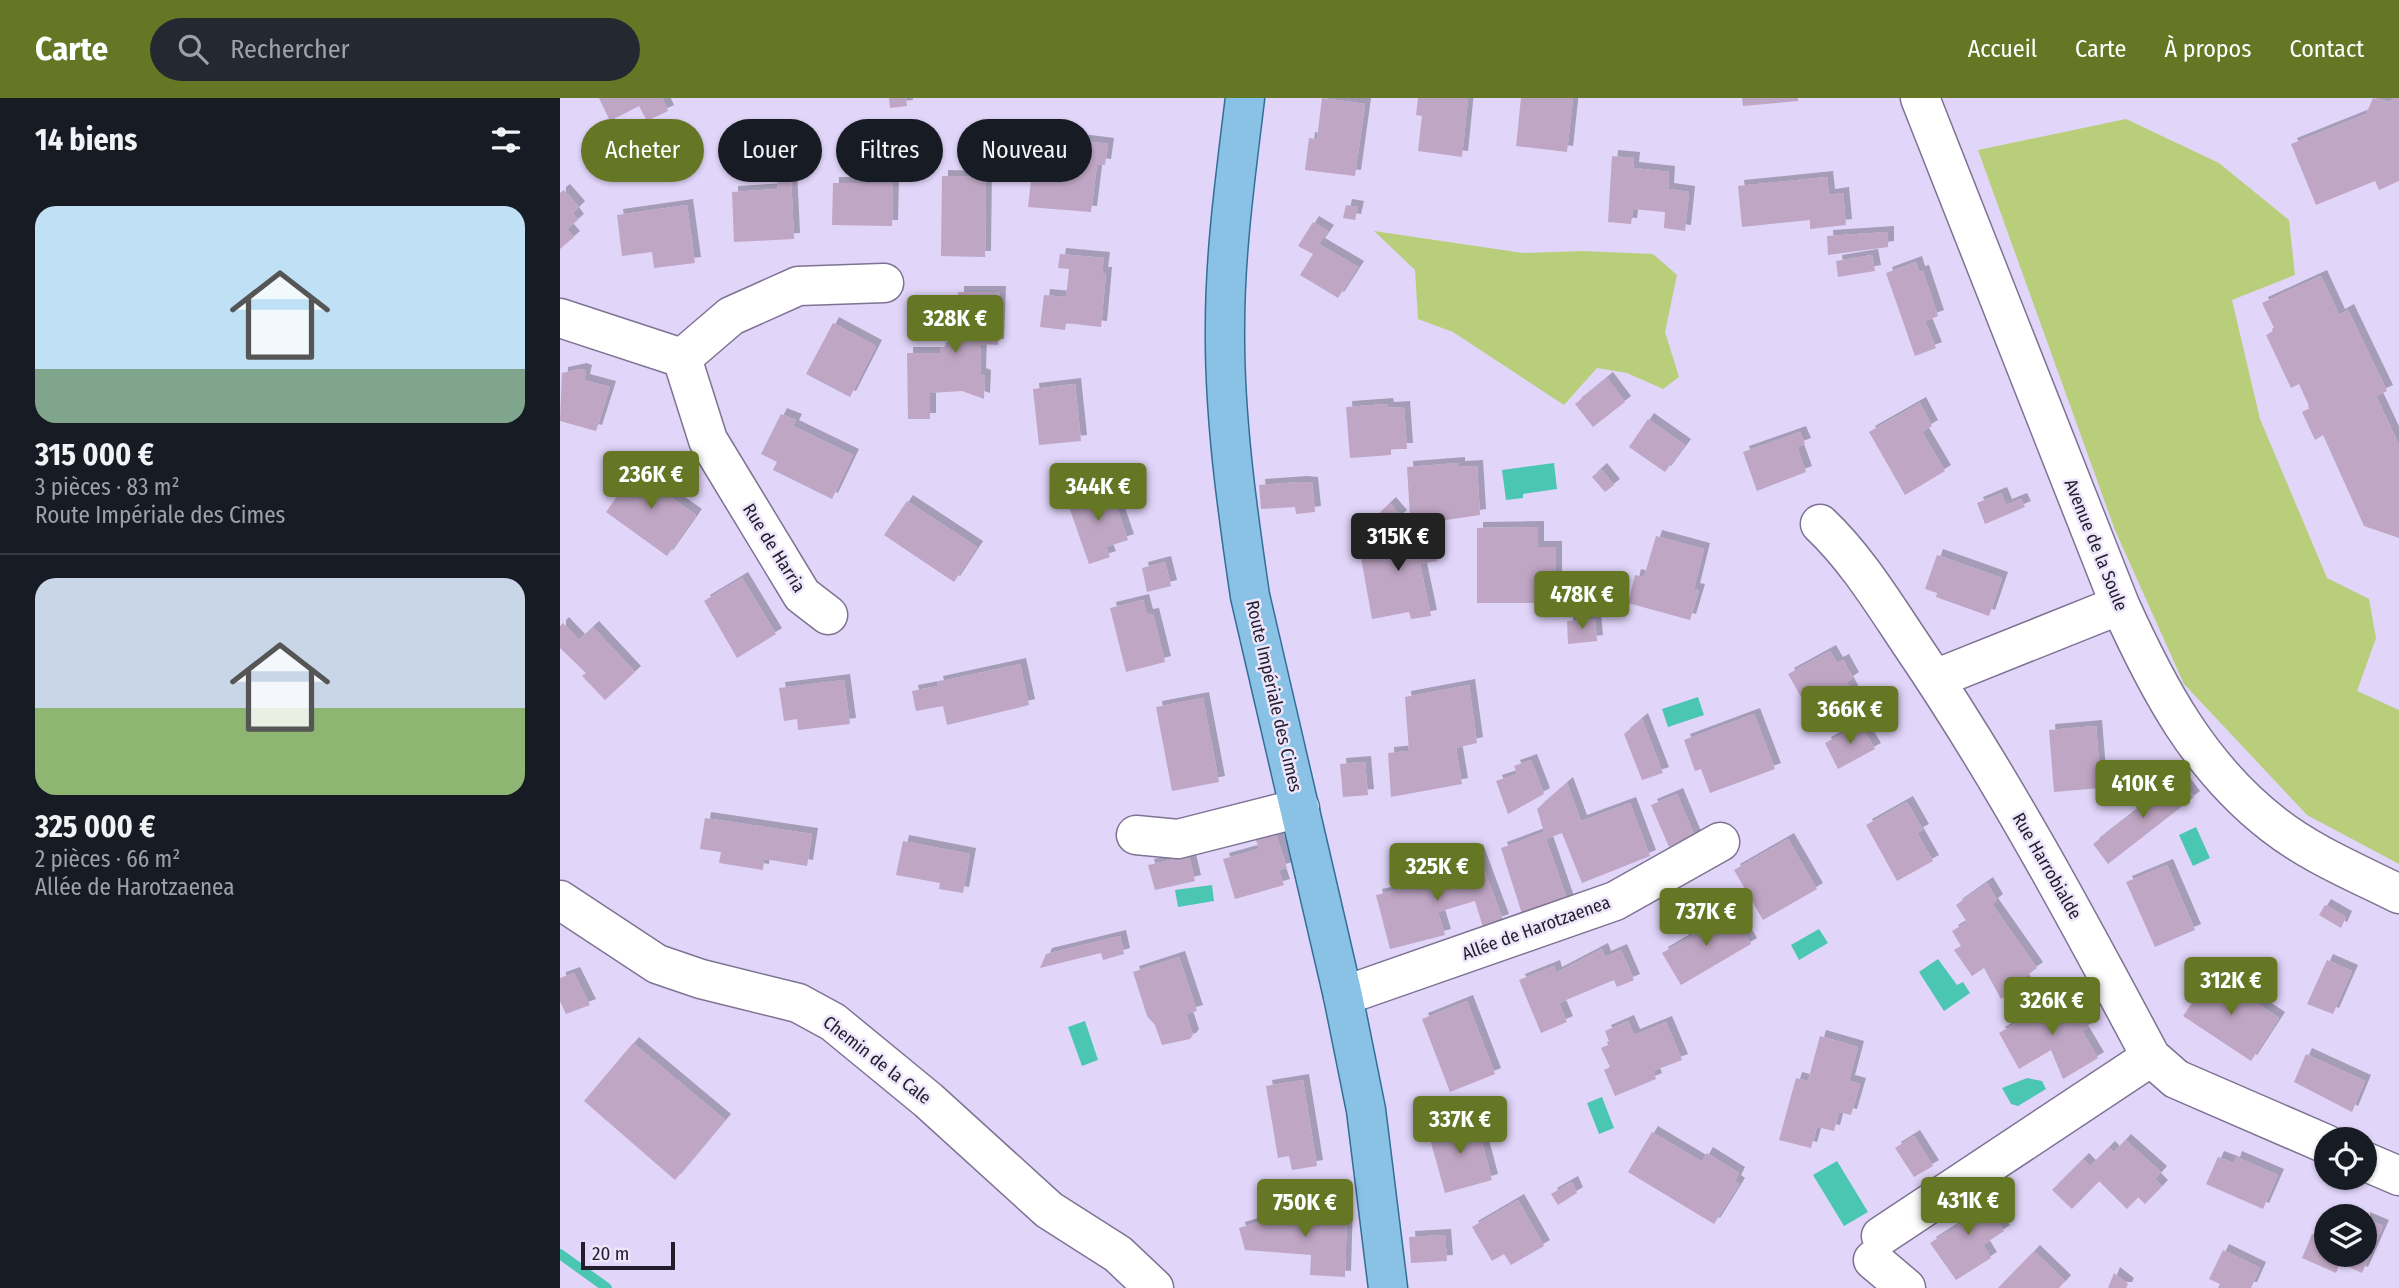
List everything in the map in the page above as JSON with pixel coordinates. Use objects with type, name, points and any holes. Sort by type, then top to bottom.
[{"type":"main road","name":"Route Impériale des Cimes","points":[[1245,98],[1224,325],[1227,398],[1250,596],[1343,996],[1366,1110],[1388,1288]]},
{"type":"street","name":"Avenue de la Soule","points":[[1920,98],[2120,605],[2153,679],[2185,732],[2219,774],[2274,825],[2336,864],[2399,894]]},
{"type":"street","points":[[560,318],[682,358],[731,316],[798,286],[884,283]]},
{"type":"street","name":"Rue de Harria","points":[[682,358],[708,440],[802,595],[828,615]]},
{"type":"street","name":"Rue Harrobialde","points":[[1820,524],[1845,548],[1935,679],[2051,870],[2151,1058],[2176,1079],[2314,1139]]},
{"type":"street","points":[[1935,679],[2120,605]]},
{"type":"street","points":[[1136,835],[1178,839],[1300,808]]},
{"type":"street","name":"Allée de Harotzaenea","points":[[1343,996],[1615,901],[1720,842]]},
{"type":"street","name":"Chemin de la Cale","points":[[560,900],[657,964],[701,979],[798,1003],[833,1022],[928,1100],[1049,1210],[1118,1254],[1154,1288]]},
{"type":"street","points":[[1906,1288],[1877,1248],[2151,1058]]},
{"type":"street","points":[[2377,1167],[2399,1177]]},
{"type":"shaded area","points":[[2126,119],[2219,163],[2289,220],[2295,275],[2232,300],[2260,419],[2327,578],[2369,599],[2376,638],[2357,691],[2399,710],[2399,864],[2307,815],[2184,684],[2115,530],[1978,150]]},
{"type":"shaded area","points":[[1374,231],[1523,253],[1582,251],[1653,254],[1677,275],[1665,332],[1679,377],[1663,389],[1627,373],[1597,368],[1564,405],[1453,332],[1418,319],[1415,270]]},
{"type":"shaded area","points":[[1554,463],[1557,489],[1523,494],[1523,498],[1506,500],[1502,470]]},
{"type":"shaded area","points":[[1698,697],[1704,715],[1668,727],[1662,709]]},
{"type":"shaded area","points":[[2196,827],[2210,858],[2193,866],[2179,835]]},
{"type":"shaded area","points":[[1212,885],[1214,901],[1178,907],[1175,890]]},
{"type":"shaded area","points":[[1819,929],[1828,943],[1799,960],[1791,945]]},
{"type":"shaded area","points":[[1938,959],[1957,985],[1963,982],[1970,993],[1944,1011],[1919,972]]},
{"type":"shaded area","points":[[1085,1021],[1098,1060],[1082,1066],[1068,1027]]},
{"type":"shaded area","points":[[2027,1078],[2042,1081],[2046,1089],[2018,1106],[2011,1104],[2002,1088]]},
{"type":"shaded area","points":[[1602,1097],[1614,1128],[1599,1134],[1587,1103]]},
{"type":"shaded area","points":[[1837,1161],[1868,1212],[1844,1226],[1813,1175]]},
{"type":"building","points":[[599,98],[662,98],[668,111],[646,119],[639,106],[609,119]]},
{"type":"building","points":[[889,98],[906,98],[907,106],[890,108]]},
{"type":"building","points":[[1322,98],[1365,104],[1355,176],[1305,170],[1309,138],[1317,139]]},
{"type":"building","points":[[1418,98],[1468,98],[1462,157],[1418,151],[1422,116],[1416,115]]},
{"type":"building","points":[[1521,98],[1573,98],[1567,152],[1516,146]]},
{"type":"building","points":[[1742,98],[1798,98],[1798,101],[1743,106]]},
{"type":"building","points":[[2373,98],[2391,102],[2393,98],[2399,98],[2399,181],[2379,190],[2375,181],[2316,205],[2291,144],[2366,114]]},
{"type":"building","points":[[1092,142],[1108,144],[1105,165],[1097,164],[1091,212],[1028,207],[1031,182],[1092,182]]},
{"type":"building","points":[[1612,156],[1634,158],[1633,168],[1669,172],[1668,189],[1689,192],[1685,231],[1664,228],[1665,212],[1633,209],[1631,224],[1608,222]]},
{"type":"building","points":[[943,176],[957,176],[957,182],[986,182],[985,257],[941,256]]},
{"type":"building","points":[[1827,177],[1829,195],[1843,193],[1846,225],[1810,229],[1810,220],[1742,227],[1738,186]]},
{"type":"building","points":[[778,182],[791,182],[794,239],[734,242],[732,192],[778,189]]},
{"type":"building","points":[[833,183],[893,183],[892,226],[832,225]]},
{"type":"building","points":[[564,190],[579,207],[573,213],[578,220],[567,229],[574,237],[560,249],[560,193]]},
{"type":"building","points":[[687,205],[695,263],[654,268],[652,252],[622,256],[617,215]]},
{"type":"building","points":[[1346,205],[1358,207],[1355,220],[1343,218]]},
{"type":"building","points":[[1313,222],[1328,231],[1319,244],[1358,267],[1338,298],[1300,275],[1313,254],[1298,246]]},
{"type":"building","points":[[1888,232],[1888,247],[1828,255],[1827,236]]},
{"type":"building","points":[[1060,254],[1104,258],[1102,273],[1106,273],[1101,327],[1066,323],[1065,330],[1040,327],[1044,295],[1066,297],[1069,269],[1058,268]]},
{"type":"building","points":[[1872,255],[1875,271],[1838,277],[1836,261]]},
{"type":"building","points":[[1916,262],[1919,272],[1923,271],[1938,316],[1925,321],[1936,348],[1915,356],[1886,273]]},
{"type":"building","points":[[2321,276],[2339,315],[2348,310],[2387,391],[2376,396],[2399,445],[2399,538],[2364,526],[2323,435],[2315,440],[2302,412],[2310,408],[2299,384],[2291,388],[2266,335],[2275,330],[2262,303]]},
{"type":"building","points":[[958,292],[1000,292],[998,345],[981,344],[980,374],[985,376],[984,399],[962,391],[930,393],[930,419],[908,419],[907,353],[940,353],[940,349],[950,343],[950,337],[958,337]]},
{"type":"building","points":[[833,323],[876,346],[850,397],[806,374]]},
{"type":"building","points":[[581,369],[586,371],[584,380],[610,387],[596,431],[560,421],[562,373]]},
{"type":"building","points":[[1607,378],[1625,402],[1593,427],[1575,404]]},
{"type":"building","points":[[1075,384],[1081,441],[1039,445],[1033,389]]},
{"type":"building","points":[[1920,403],[1932,426],[1922,432],[1945,471],[1905,495],[1869,432]]},
{"type":"building","points":[[1387,404],[1388,408],[1404,407],[1407,449],[1391,449],[1391,455],[1350,458],[1346,407]]},
{"type":"building","points":[[781,414],[796,420],[793,426],[853,455],[832,499],[773,470],[777,462],[761,454]]},
{"type":"building","points":[[1648,419],[1685,445],[1665,472],[1629,447]]},
{"type":"building","points":[[1800,432],[1805,444],[1797,447],[1806,472],[1757,491],[1743,452]]},
{"type":"building","points":[[641,462],[659,475],[652,484],[696,515],[667,556],[606,512]]},
{"type":"building","points":[[1459,463],[1459,467],[1477,466],[1480,515],[1446,520],[1410,517],[1407,467]]},
{"type":"building","points":[[1601,469],[1614,485],[1605,492],[1592,477]]},
{"type":"building","points":[[1312,483],[1315,512],[1296,514],[1295,507],[1261,509],[1259,485]]},
{"type":"building","points":[[1110,487],[1128,540],[1106,547],[1110,557],[1089,564],[1067,501]]},
{"type":"building","points":[[2001,493],[2006,505],[2021,499],[2025,507],[1985,524],[1977,503]]},
{"type":"building","points":[[907,501],[977,547],[954,582],[884,535]]},
{"type":"building","points":[[1390,503],[1401,516],[1380,535],[1377,534],[1368,524]]},
{"type":"building","points":[[1431,527],[1437,561],[1420,564],[1431,616],[1411,619],[1409,612],[1372,619],[1358,541]]},
{"type":"building","points":[[1538,527],[1538,547],[1556,547],[1556,587],[1538,587],[1539,603],[1477,603],[1477,528]]},
{"type":"building","points":[[1656,536],[1704,549],[1694,589],[1699,590],[1690,620],[1628,603],[1635,575],[1644,577]]},
{"type":"building","points":[[1937,555],[2002,578],[1989,616],[1936,597],[1937,593],[1925,589]]},
{"type":"building","points":[[1165,562],[1171,586],[1147,592],[1142,568]]},
{"type":"building","points":[[742,578],[776,634],[737,658],[704,601]]},
{"type":"building","points":[[1143,600],[1147,615],[1153,614],[1165,662],[1126,672],[1110,608]]},
{"type":"building","points":[[1595,619],[1597,641],[1568,644],[1567,621]]},
{"type":"building","points":[[563,623],[579,640],[593,627],[635,672],[605,700],[582,676],[586,673],[560,648],[560,626]]},
{"type":"building","points":[[1830,651],[1837,663],[1843,660],[1853,678],[1847,682],[1862,709],[1821,732],[1788,674]]},
{"type":"building","points":[[1020,664],[1029,705],[947,725],[943,706],[916,711],[912,691],[938,686],[937,682]]},
{"type":"building","points":[[844,680],[850,724],[798,730],[797,719],[784,721],[779,688]]},
{"type":"building","points":[[1469,685],[1477,743],[1456,748],[1462,784],[1391,797],[1388,753],[1409,751],[1405,697]]},
{"type":"building","points":[[1203,698],[1219,782],[1172,791],[1156,707]]},
{"type":"building","points":[[1754,714],[1775,769],[1710,793],[1701,769],[1695,771],[1684,740]]},
{"type":"building","points":[[1642,719],[1663,773],[1642,780],[1624,734]]},
{"type":"building","points":[[1860,724],[1875,749],[1838,769],[1825,743]]},
{"type":"building","points":[[2096,726],[2101,788],[2054,792],[2049,730]]},
{"type":"building","points":[[1531,760],[1544,794],[1508,814],[1496,781],[1517,774],[1514,766]]},
{"type":"building","points":[[1365,762],[1368,795],[1343,797],[1340,764]]},
{"type":"building","points":[[2179,777],[2194,797],[2108,864],[2093,844]]},
{"type":"building","points":[[1567,783],[1581,821],[1630,803],[1650,856],[1582,883],[1562,833],[1546,839],[1568,902],[1523,917],[1501,848],[1544,832],[1537,809]]},
{"type":"building","points":[[1677,794],[1695,837],[1669,847],[1651,805]]},
{"type":"building","points":[[1907,802],[1923,830],[1917,833],[1933,861],[1897,881],[1866,825]]},
{"type":"building","points":[[705,818],[812,834],[807,866],[764,859],[763,870],[719,863],[721,852],[700,849]]},
{"type":"building","points":[[1274,828],[1287,868],[1279,870],[1284,885],[1235,899],[1223,859],[1259,849],[1254,834]]},
{"type":"building","points":[[1788,839],[1817,889],[1763,920],[1734,870]]},
{"type":"building","points":[[903,841],[970,854],[963,893],[939,889],[940,883],[896,875]]},
{"type":"building","points":[[1477,850],[1503,920],[1483,927],[1475,901],[1438,912],[1445,935],[1390,949],[1376,895],[1453,877],[1450,865]]},
{"type":"building","points":[[1189,856],[1195,881],[1155,890],[1148,865]]},
{"type":"building","points":[[2167,865],[2195,930],[2155,947],[2126,882]]},
{"type":"building","points":[[1987,883],[1997,900],[1992,904],[2037,968],[2022,979],[2025,983],[2001,999],[1984,968],[1972,976],[1954,950],[1961,946],[1952,931],[1967,922],[1956,905]]},
{"type":"building","points":[[2325,905],[2346,917],[2341,928],[2319,915]]},
{"type":"building","points":[[1732,912],[1751,944],[1681,985],[1662,953]]},
{"type":"building","points":[[1120,936],[1124,954],[1103,960],[1101,953],[1040,968],[1046,954]]},
{"type":"building","points":[[1602,949],[1605,957],[1621,950],[1634,980],[1617,987],[1614,980],[1559,1003],[1567,1022],[1541,1033],[1519,980],[1554,966],[1556,973]]},
{"type":"building","points":[[1179,957],[1197,1011],[1186,1014],[1193,1035],[1190,1039],[1162,1045],[1155,1025],[1147,1016],[1133,972]]},
{"type":"building","points":[[2327,960],[2352,971],[2333,1014],[2307,1004]]},
{"type":"building","points":[[574,973],[590,1005],[566,1014],[560,1001],[560,978]]},
{"type":"building","points":[[2212,973],[2279,1018],[2251,1061],[2183,1016]]},
{"type":"building","points":[[2067,992],[2089,1027],[2082,1031],[2098,1058],[2063,1079],[2051,1050],[2019,1069],[1999,1033]]},
{"type":"building","points":[[1467,1001],[1495,1074],[1450,1092],[1422,1019]]},
{"type":"building","points":[[1628,1021],[1634,1035],[1666,1022],[1682,1060],[1653,1071],[1656,1079],[1615,1096],[1604,1070],[1610,1067],[1601,1048],[1610,1044],[1605,1031]]},
{"type":"building","points":[[1820,1036],[1858,1047],[1849,1081],[1860,1084],[1851,1115],[1839,1112],[1834,1131],[1817,1127],[1811,1148],[1779,1140],[1796,1078],[1808,1081]]},
{"type":"building","points":[[633,1043],[725,1120],[675,1180],[584,1101]]},
{"type":"building","points":[[2306,1054],[2365,1081],[2352,1112],[2294,1082]]},
{"type":"building","points":[[1303,1080],[1317,1166],[1292,1170],[1289,1156],[1278,1158],[1266,1086]]},
{"type":"building","points":[[1476,1119],[1492,1180],[1445,1193],[1428,1132]]},
{"type":"building","points":[[1652,1132],[1702,1162],[1707,1153],[1739,1173],[1735,1181],[1739,1184],[1714,1224],[1628,1172]]},
{"type":"building","points":[[1914,1136],[1933,1166],[1914,1177],[1895,1148]]},
{"type":"building","points":[[2125,1140],[2161,1172],[2155,1179],[2162,1186],[2145,1204],[2138,1197],[2127,1209],[2099,1181],[2072,1209],[2052,1190],[2083,1159],[2090,1166],[2109,1147],[2114,1152]]},
{"type":"building","points":[[2218,1157],[2234,1163],[2236,1157],[2278,1175],[2263,1209],[2206,1184]]},
{"type":"building","points":[[1572,1182],[1577,1193],[1558,1205],[1551,1194]]},
{"type":"building","points":[[1978,1191],[2004,1231],[1983,1245],[1991,1258],[1956,1280],[1930,1243],[1963,1222],[1953,1207]]},
{"type":"building","points":[[1518,1200],[1544,1246],[1511,1265],[1504,1254],[1492,1261],[1472,1227]]},
{"type":"building","points":[[1323,1207],[1347,1209],[1345,1277],[1310,1275],[1311,1255],[1245,1250],[1239,1228],[1268,1219],[1299,1220]]},
{"type":"building","points":[[2377,1223],[2383,1226],[2377,1239]]},
{"type":"building","points":[[2312,1234],[2314,1235],[2314,1263],[2302,1258]]},
{"type":"building","points":[[1445,1235],[1447,1261],[1411,1263],[1409,1237]]},
{"type":"building","points":[[2223,1250],[2260,1268],[2251,1288],[2218,1288],[2220,1284],[2209,1279]]},
{"type":"building","points":[[2034,1251],[2065,1281],[2059,1288],[1998,1288]]},
{"type":"building","points":[[2322,1267],[2338,1267],[2336,1273]]},
{"type":"building","points":[[2349,1267],[2365,1267],[2362,1273]]},
{"type":"building","points":[[2114,1273],[2128,1284],[2126,1288],[2108,1288]]},
{"type":"waterway","points":[[560,1254],[607,1288]]}]
